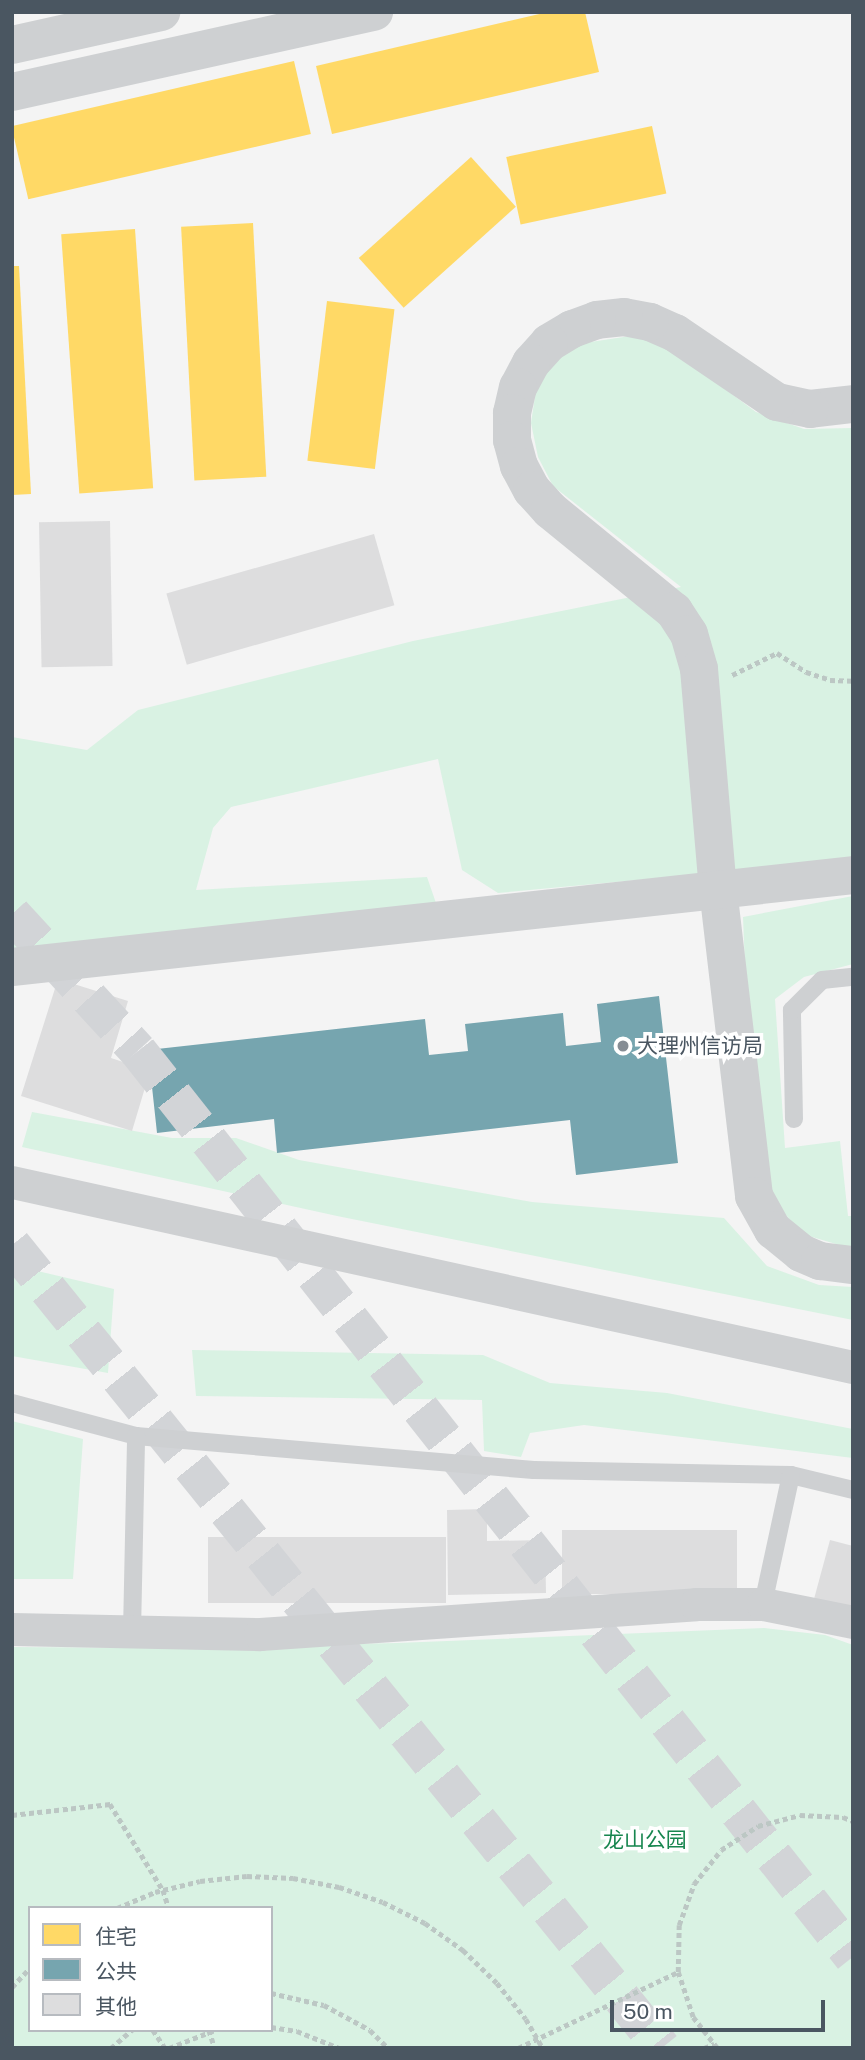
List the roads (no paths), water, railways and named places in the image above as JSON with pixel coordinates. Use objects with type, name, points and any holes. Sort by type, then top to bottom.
[{"type":"street","points":[[12,45],[161,12]]},
{"type":"street","points":[[12,92],[374,12]]},
{"type":"street","points":[[853,404],[810,409],[777,402],[675,333],[650,322],[624,317],[597,320],[561,336],[531,363],[518,387],[512,413],[512,440],[519,466],[532,490],[550,510],[674,611],[689,634],[696,654],[718,889],[754,1196],[773,1230],[800,1253],[820,1261],[853,1265]]},
{"type":"street","points":[[12,967],[853,875]]},
{"type":"street","points":[[12,1182],[853,1367]]},
{"type":"street","points":[[12,1629],[260,1634],[696,1604],[763,1604],[853,1622]]},
{"type":"lane","points":[[794,1119],[792,1010],[822,980],[853,977]]},
{"type":"lane","points":[[12,1403],[136,1436],[534,1469],[791,1475],[853,1490]]},
{"type":"lane","points":[[132,1632],[136,1436]]},
{"type":"lane","points":[[763,1604],[791,1475]]},
{"type":"tunnel","points":[[12,914],[138,1051],[853,1957]]},
{"type":"tunnel","points":[[12,1245],[662,2048]]},
{"type":"place","name":"大理州信访局","points":[[623,1046]]},
{"type":"park label","name":"龙山公园","points":[[645,1840]]}]
